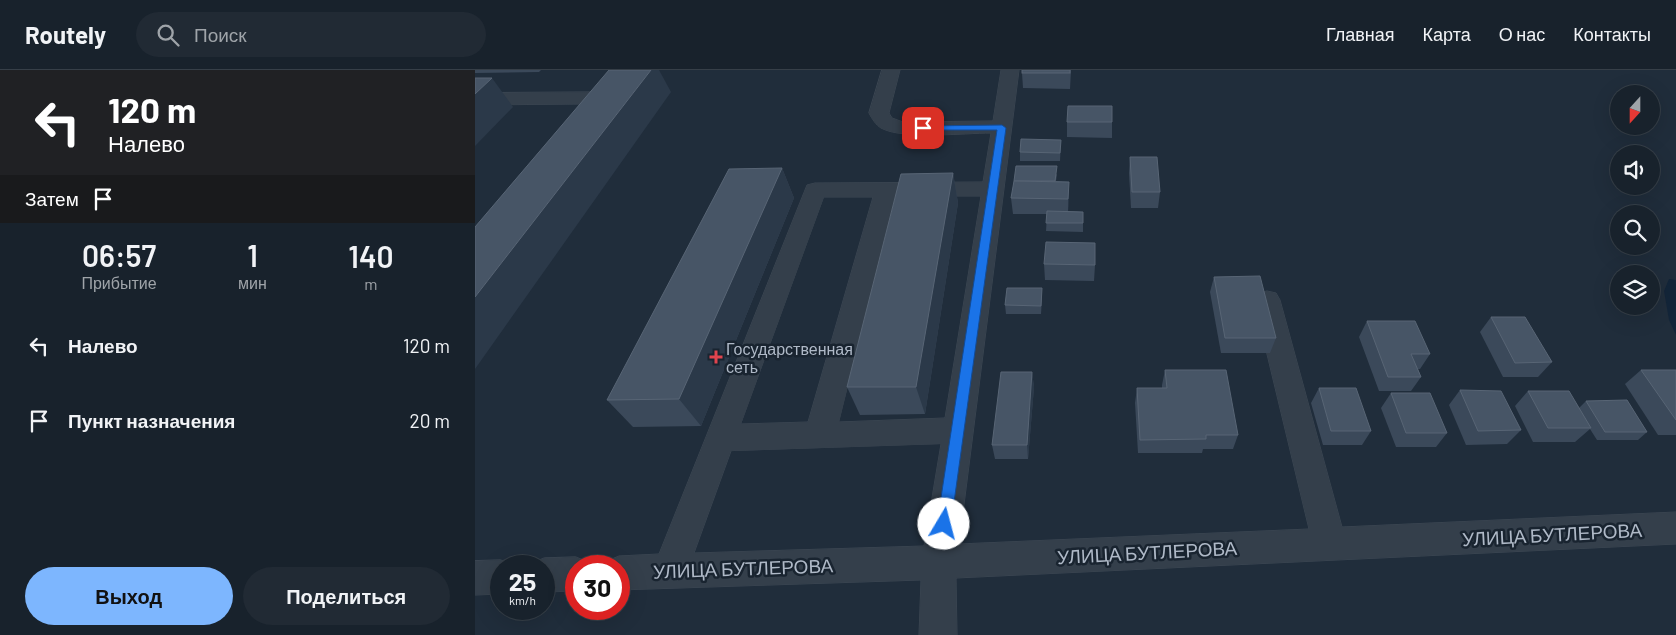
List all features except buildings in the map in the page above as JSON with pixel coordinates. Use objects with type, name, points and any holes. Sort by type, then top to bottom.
[{"type":"street","points":[[891,70],[879,113],[881,119],[891,125],[903,128],[1002,128]]},
{"type":"street","points":[[938,635],[939,562],[1010,70]]},
{"type":"street","points":[[475,98],[597,98],[567,134]]},
{"type":"street","points":[[820,435],[886,189]]},
{"type":"street","points":[[671,571],[815,190],[993,189]]},
{"type":"street","points":[[1267,300],[1330,544]]},
{"type":"street","points":[[721,438],[957,431]]},
{"type":"street","name":"УЛИЦА БУТЛЕРОВА","points":[[630,573],[939,562],[1676,528]]},
{"type":"street","points":[[475,578],[490,577]]},
{"type":"water","points":[[1669,279],[1676,280],[1676,335],[1669,320],[1664,291]]},
{"type":"place","name":"Государственная сеть","points":[[716,357]]},
{"type":"route","points":[[923,128],[1002,128],[944,524]]}]
